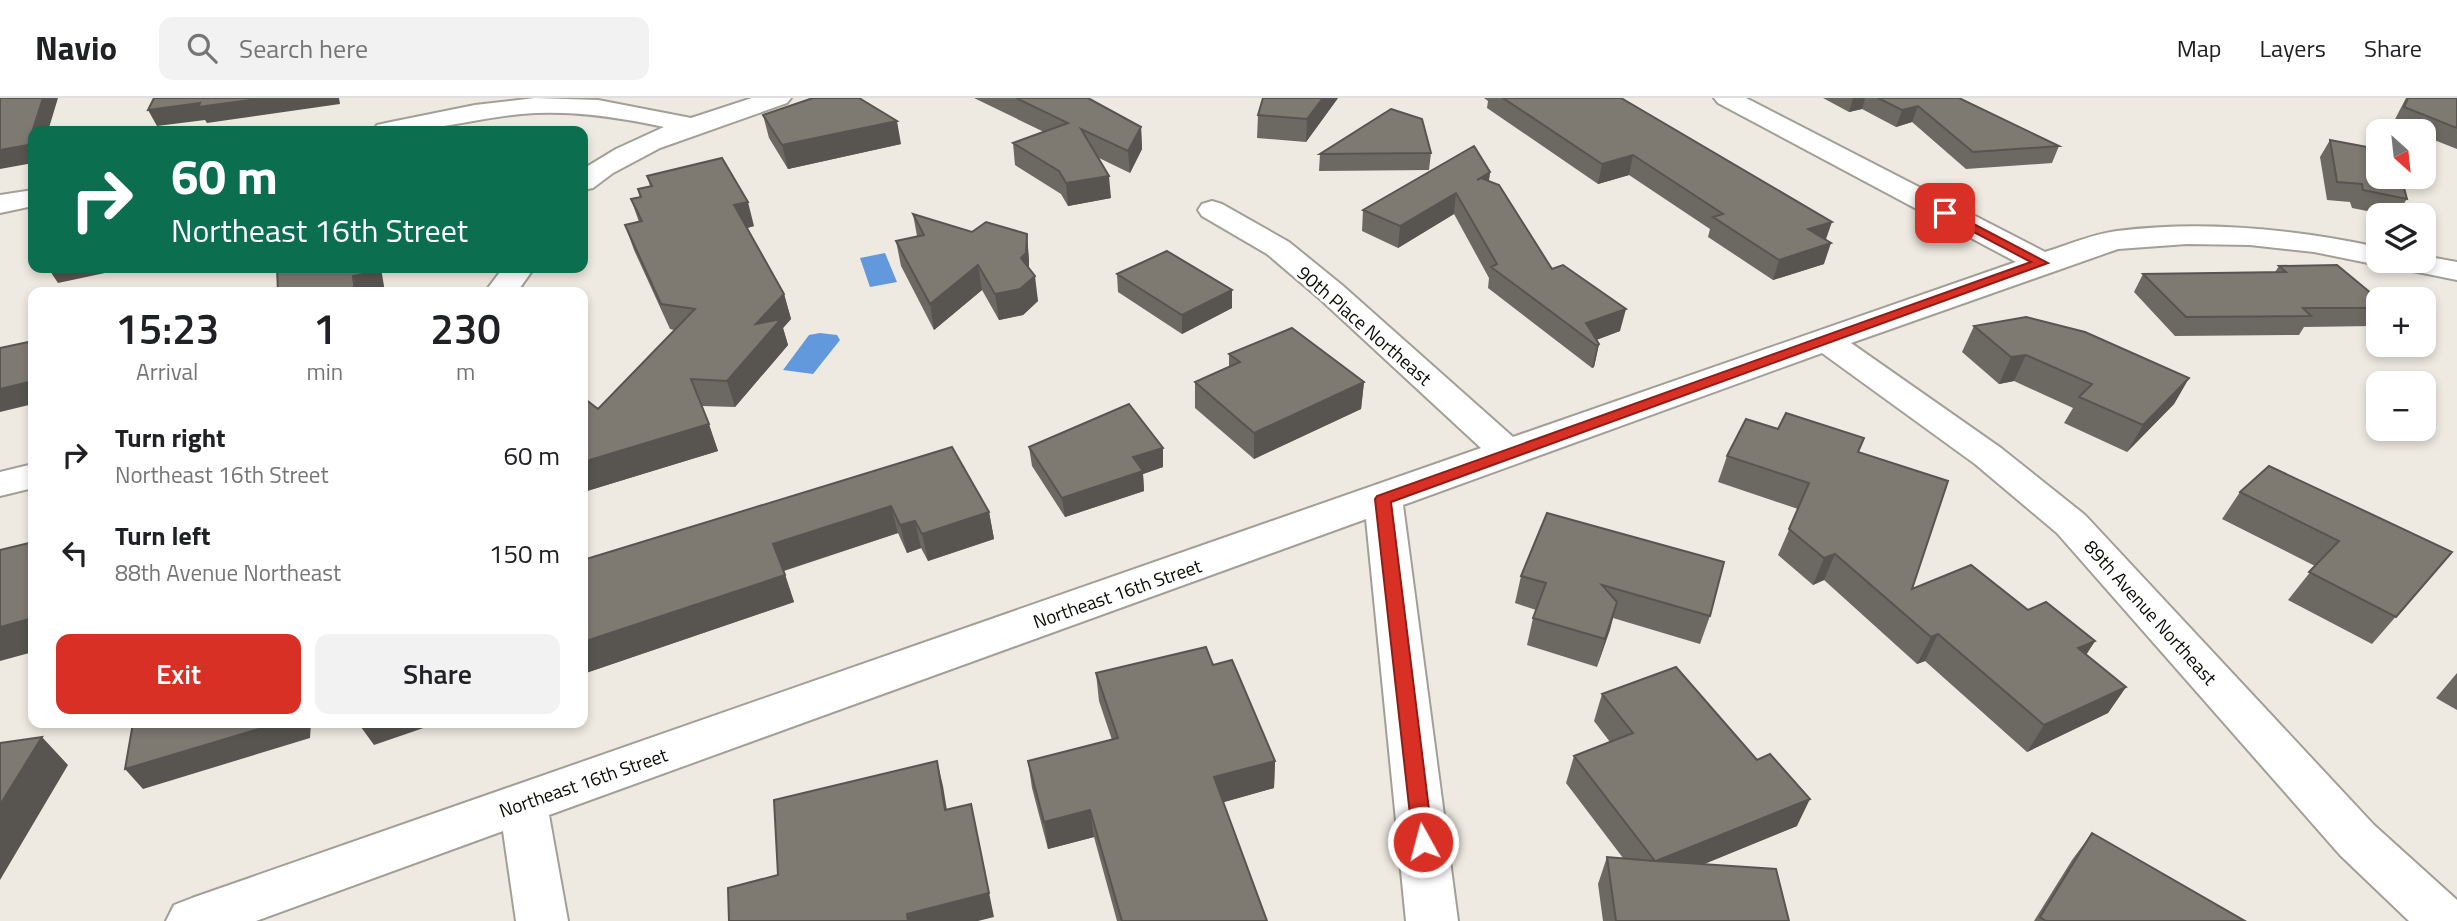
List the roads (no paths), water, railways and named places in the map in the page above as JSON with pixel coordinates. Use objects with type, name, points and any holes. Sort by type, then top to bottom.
[{"type":"street","points":[[588,178],[604,164],[693,126],[778,98]]},
{"type":"street","points":[[1727,98],[2042,263]]},
{"type":"street","points":[[414,126],[515,108],[565,104],[614,108],[693,126]]},
{"type":"street","points":[[0,204],[28,199]]},
{"type":"street","name":"90th Place Northeast","points":[[1212,210],[1278,248],[1331,292],[1508,453]]},
{"type":"street","name":"Northeast 16th Street","points":[[192,921],[2042,263],[2115,240],[2187,234],[2250,236],[2314,243],[2366,254]]},
{"type":"street","points":[[2436,267],[2457,271]]},
{"type":"street","name":"89th Avenue Northeast","points":[[1825,340],[1988,456],[2071,524],[2357,840],[2444,921]]},
{"type":"street","points":[[0,484],[28,476]]},
{"type":"street","points":[[1383,499],[1432,921]]},
{"type":"street","points":[[523,803],[542,921]]},
{"type":"water","points":[[885,253],[897,282],[870,287],[860,258]]},
{"type":"water","points":[[809,335],[837,335],[840,340],[813,374],[783,370]]}]
